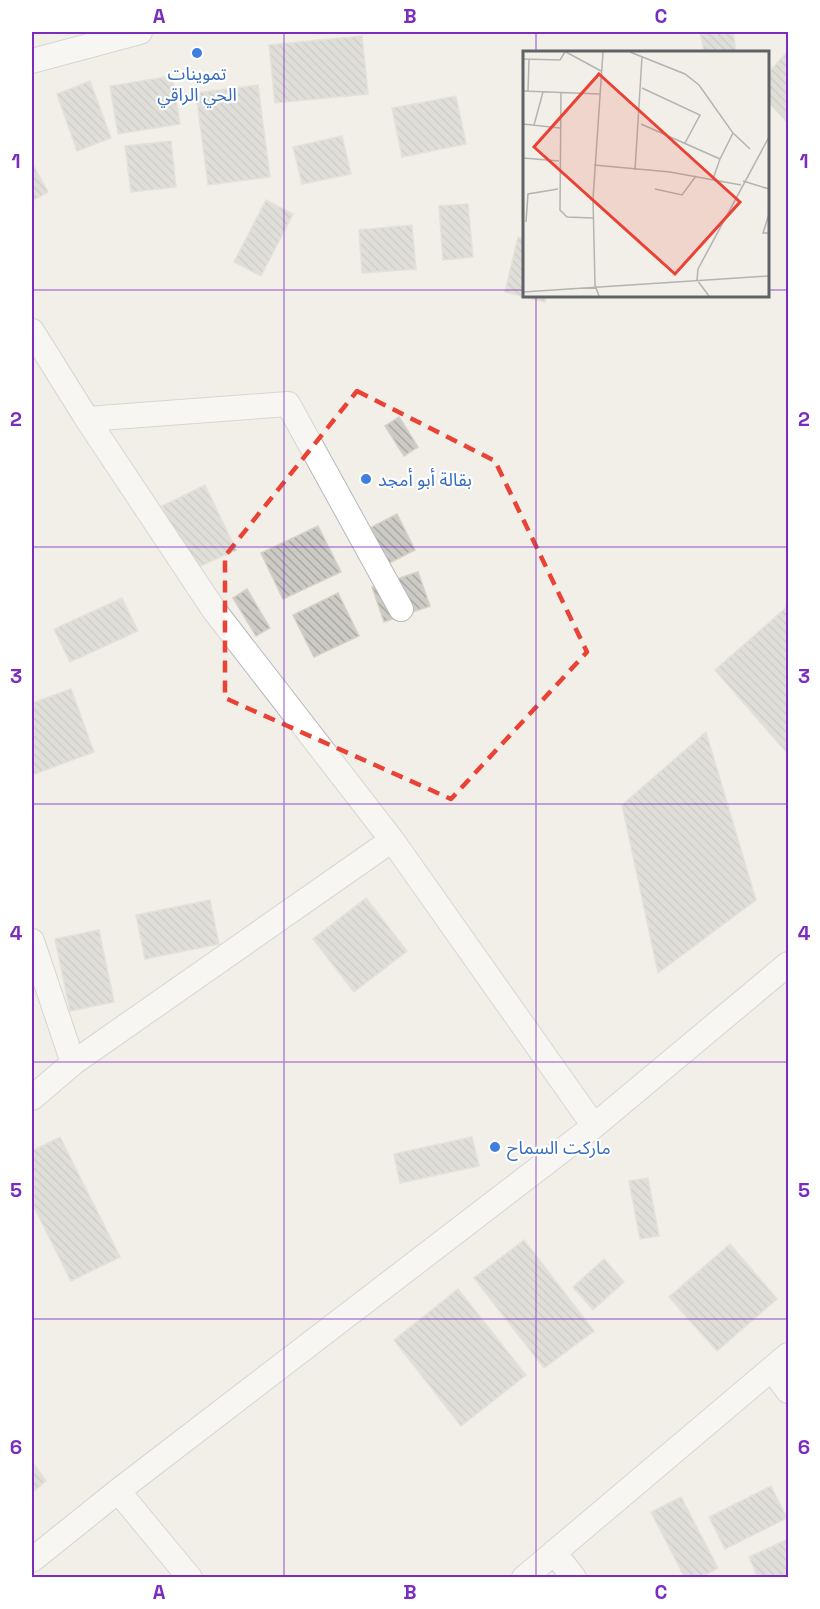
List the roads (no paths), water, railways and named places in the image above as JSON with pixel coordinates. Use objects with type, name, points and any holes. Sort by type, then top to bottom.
[{"type":"street","points":[[32,61],[140,32]]},
{"type":"street","points":[[32,331],[87,419],[214,610],[392,840],[594,1126]]},
{"type":"street","points":[[87,419],[288,404],[401,609]]},
{"type":"street","points":[[32,1098],[73,1063],[392,840]]},
{"type":"street","points":[[32,941],[73,1063]]},
{"type":"street","points":[[32,1560],[118,1491],[594,1126],[789,964]]},
{"type":"street","points":[[524,1578],[780,1362],[789,1391]]},
{"type":"street","points":[[118,1491],[190,1578]]},
{"type":"street","points":[[554,1552],[574,1578]]},
{"type":"place","name":"تموينات الحي الراقي","points":[[197,53]]},
{"type":"place","name":"بقالة أبو أمجد","points":[[366,479]]},
{"type":"place","name":"ماركت السماح","points":[[495,1147]]}]
